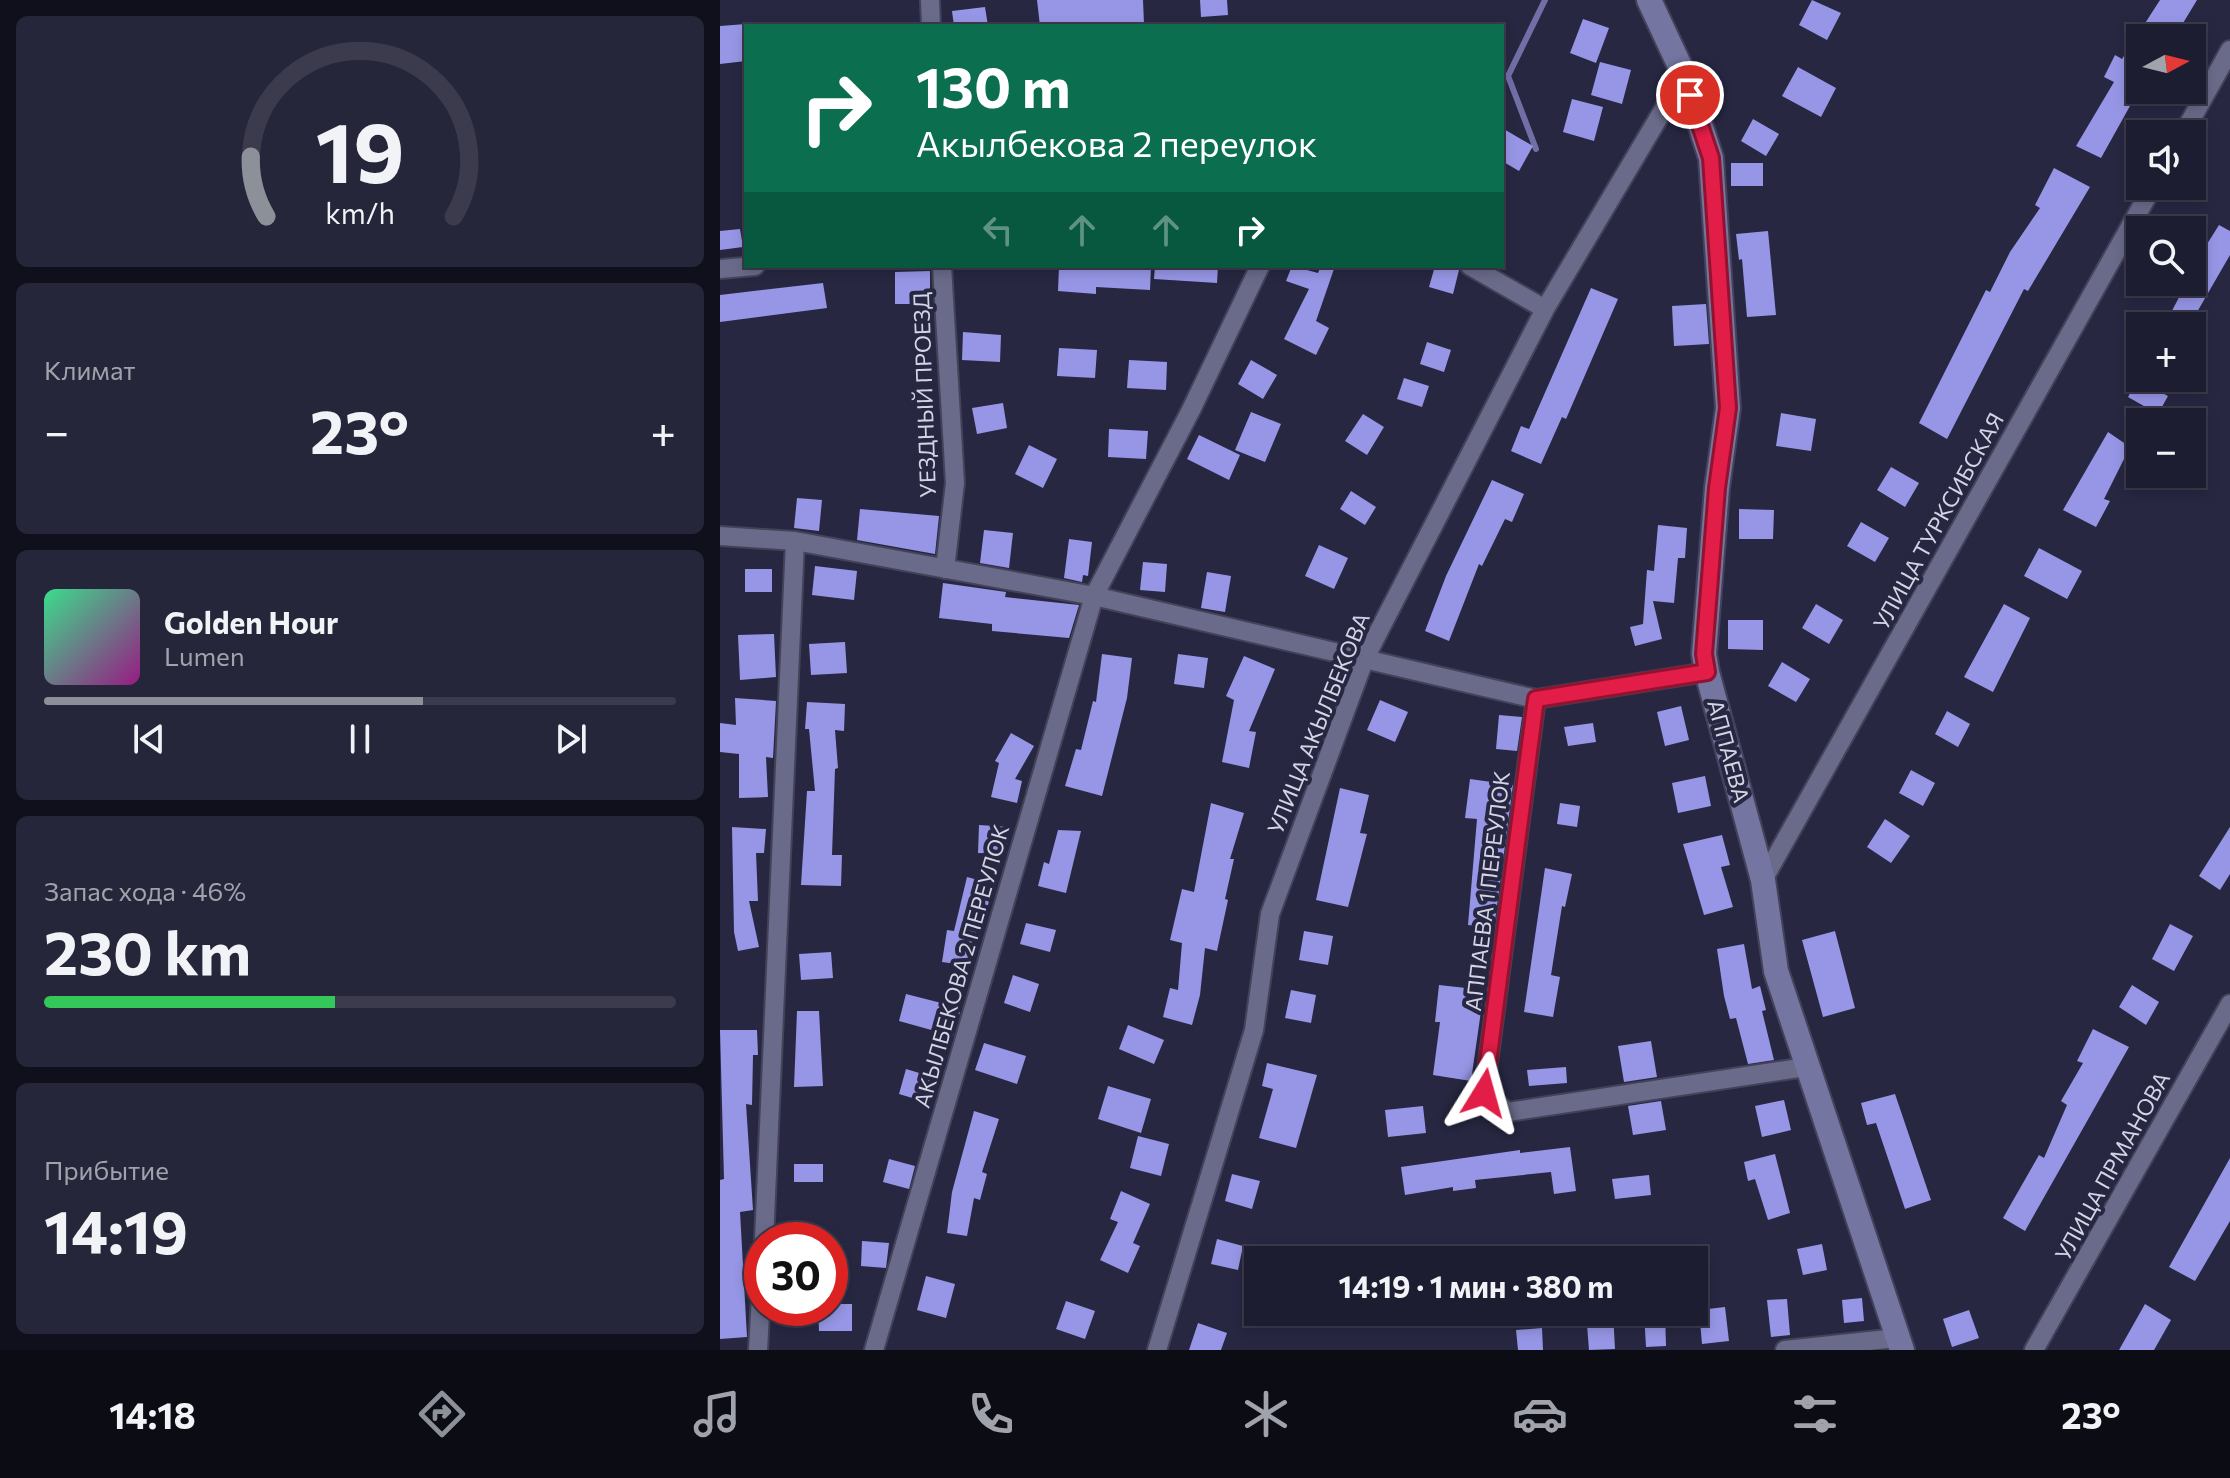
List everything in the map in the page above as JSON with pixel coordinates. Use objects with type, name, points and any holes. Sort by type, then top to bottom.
[{"type":"street","points":[[930,0],[931,24]]},
{"type":"street","name":"АППАЕВА","points":[[1649,0],[1684,75],[1711,158],[1728,408],[1717,488],[1704,654],[1707,672],[1763,880],[1776,971],[1900,1344]]},
{"type":"street","points":[[2191,120],[2230,50]]},
{"type":"street","name":"УЛИЦА АКЫЛБЕКОВА","points":[[1157,1350],[1254,1030],[1270,914],[1365,658],[1545,309],[1684,75]]},
{"type":"street","name":"УЛИЦА ТУРКСИБСКАЯ","points":[[1763,880],[2145,200]]},
{"type":"street","points":[[720,269],[744,267]]},
{"type":"street","name":"УЕЗДНЫЙ ПРОЕЗД","points":[[942,268],[955,483],[945,569]]},
{"type":"street","name":"АКЫЛБЕКОВА 2 ПЕРЕУЛОК","points":[[874,1350],[1094,596],[1191,410],[1259,268]]},
{"type":"street","points":[[1473,268],[1545,309]]},
{"type":"street","points":[[720,536],[795,541],[1094,596],[1536,699],[1707,672]]},
{"type":"street","points":[[765,1222],[795,541]]},
{"type":"street","name":"АППАЕВА 1 ПЕРЕУЛОК","points":[[1536,699],[1484,1093],[1508,1112],[1806,1067]]},
{"type":"street","name":"УЛИЦА ПРМАНОВА","points":[[2034,1350],[2230,1004]]},
{"type":"street","points":[[758,1350],[759,1326]]},
{"type":"street","points":[[1785,1350],[1900,1344]]},
{"type":"building","points":[[1037,0],[1143,0],[1144,24],[1040,24]]},
{"type":"building","points":[[1200,0],[1227,0],[1228,15],[1201,17]]},
{"type":"building","points":[[1812,0],[1841,13],[1827,40],[1799,25]]},
{"type":"building","points":[[2160,0],[2197,0],[2182,24],[2145,24]]},
{"type":"building","points":[[985,7],[988,24],[954,24],[952,11]]},
{"type":"building","points":[[1583,19],[1609,28],[1596,63],[1570,53]]},
{"type":"building","points":[[744,24],[744,61],[720,64],[720,26]]},
{"type":"building","points":[[2126,53],[2126,104],[2131,104],[2101,158],[2076,146],[2114,82],[2104,77],[2115,55],[2122,59]]},
{"type":"building","points":[[1600,62],[1631,70],[1622,104],[1591,95]]},
{"type":"building","points":[[1798,67],[1836,88],[1821,117],[1782,96]]},
{"type":"building","points":[[1572,99],[1603,107],[1594,141],[1563,132]]},
{"type":"building","points":[[1753,119],[1779,134],[1766,156],[1741,141]]},
{"type":"building","points":[[1504,129],[1533,146],[1519,171],[1504,162]]},
{"type":"building","points":[[1731,163],[1763,163],[1763,186],[1731,186]]},
{"type":"building","points":[[2054,168],[2090,187],[2028,291],[2024,289],[1947,439],[1919,423],[1986,290],[1990,292],[2010,252],[2040,208],[2035,205]]},
{"type":"building","points":[[2219,225],[2230,231],[2230,255],[2197,312],[2171,312],[2180,296],[2206,296],[2206,246]]},
{"type":"building","points":[[740,229],[743,247],[720,250],[720,231]]},
{"type":"building","points":[[1768,231],[1776,315],[1747,317],[1742,259],[1739,260],[1736,234]]},
{"type":"building","points":[[1059,268],[1151,268],[1150,290],[1096,287],[1096,294],[1058,291]]},
{"type":"building","points":[[1155,268],[1218,268],[1217,283],[1154,279]]},
{"type":"building","points":[[1291,268],[1318,273],[1320,268],[1334,268],[1316,321],[1329,328],[1316,355],[1284,339],[1309,289],[1286,281]]},
{"type":"building","points":[[1434,268],[1459,270],[1453,294],[1429,287]]},
{"type":"building","points":[[930,271],[930,304],[895,304],[895,272]]},
{"type":"building","points":[[823,283],[827,308],[720,322],[720,295]]},
{"type":"building","points":[[1591,288],[1618,299],[1566,419],[1562,417],[1541,464],[1511,451],[1521,426],[1529,429]]},
{"type":"building","points":[[1706,304],[1709,344],[1674,346],[1672,306]]},
{"type":"building","points":[[963,332],[1001,335],[1000,362],[962,360]]},
{"type":"building","points":[[1427,342],[1451,350],[1444,372],[1420,364]]},
{"type":"building","points":[[1059,348],[1097,350],[1095,378],[1057,376]]},
{"type":"building","points":[[1129,360],[1167,362],[1166,390],[1127,388]]},
{"type":"building","points":[[1251,360],[1277,375],[1263,399],[1238,384]]},
{"type":"building","points":[[1404,378],[1429,386],[1422,407],[1397,399]]},
{"type":"building","points":[[2131,392],[2160,392],[2168,396],[2161,408],[2147,408],[2128,397]]},
{"type":"building","points":[[1003,403],[1007,428],[977,434],[972,408]]},
{"type":"building","points":[[1251,412],[1281,424],[1265,462],[1235,450]]},
{"type":"building","points":[[1781,413],[1816,419],[1811,451],[1776,446]]},
{"type":"building","points":[[1363,414],[1384,427],[1367,455],[1345,441]]},
{"type":"building","points":[[1109,429],[1148,431],[1146,459],[1108,457]]},
{"type":"building","points":[[2108,432],[2126,444],[2126,455],[2104,499],[2110,501],[2096,527],[2063,510]]},
{"type":"building","points":[[1199,435],[1240,455],[1229,480],[1187,459]]},
{"type":"building","points":[[1029,445],[1057,459],[1043,488],[1015,474]]},
{"type":"building","points":[[1891,467],[1919,483],[1905,507],[1877,490]]},
{"type":"building","points":[[1492,480],[1524,494],[1512,522],[1505,519],[1482,566],[1479,564],[1449,641],[1425,631],[1446,576]]},
{"type":"building","points":[[1351,491],[1376,507],[1365,525],[1340,509]]},
{"type":"building","points":[[797,498],[822,500],[819,531],[794,528]]},
{"type":"building","points":[[860,509],[939,516],[935,554],[857,540]]},
{"type":"building","points":[[1739,509],[1774,510],[1773,539],[1739,539]]},
{"type":"building","points":[[1861,522],[1889,538],[1875,562],[1847,546]]},
{"type":"building","points":[[1658,525],[1687,528],[1685,558],[1678,558],[1674,603],[1653,601],[1662,639],[1635,646],[1630,627],[1643,624],[1647,570],[1654,571]]},
{"type":"building","points":[[984,530],[1013,533],[1009,568],[980,563]]},
{"type":"building","points":[[1069,539],[1092,542],[1088,576],[1083,575],[1082,582],[1064,578]]},
{"type":"building","points":[[1319,545],[1348,558],[1334,589],[1305,576]]},
{"type":"building","points":[[2039,548],[2082,571],[2067,599],[2024,576]]},
{"type":"building","points":[[1143,562],[1167,564],[1165,592],[1140,590]]},
{"type":"building","points":[[815,566],[857,571],[854,600],[812,595]]},
{"type":"building","points":[[745,569],[772,569],[772,592],[745,592]]},
{"type":"building","points":[[1207,572],[1231,576],[1225,612],[1201,608]]},
{"type":"building","points":[[943,583],[1006,592],[1005,597],[1079,605],[1069,638],[992,631],[992,624],[939,618]]},
{"type":"building","points":[[1816,604],[1843,620],[1829,644],[1802,628]]},
{"type":"building","points":[[2004,604],[2030,618],[1993,692],[1964,677]]},
{"type":"building","points":[[1728,620],[1763,620],[1763,650],[1728,649]]},
{"type":"building","points":[[774,634],[776,677],[740,680],[738,635]]},
{"type":"building","points":[[845,642],[847,673],[811,675],[809,644]]},
{"type":"building","points":[[1102,654],[1132,658],[1127,698],[1102,796],[1065,786],[1076,749],[1081,750],[1093,701],[1096,702]]},
{"type":"building","points":[[1178,654],[1208,658],[1204,688],[1174,684]]},
{"type":"building","points":[[1244,656],[1275,669],[1249,731],[1256,732],[1249,768],[1222,762],[1234,700],[1226,696]]},
{"type":"building","points":[[1782,662],[1810,679],[1796,702],[1768,686]]},
{"type":"building","points":[[735,698],[776,701],[773,758],[766,757],[768,797],[739,798],[739,754],[720,752],[720,723],[736,725]]},
{"type":"building","points":[[1380,700],[1408,712],[1395,742],[1367,730]]},
{"type":"building","points":[[807,702],[845,704],[844,731],[835,730],[838,768],[835,769],[832,855],[842,855],[841,886],[801,885],[807,791],[815,791],[809,729],[805,729]]},
{"type":"building","points":[[1681,706],[1689,740],[1665,746],[1657,712]]},
{"type":"building","points":[[1947,711],[1970,724],[1958,747],[1935,734]]},
{"type":"building","points":[[1499,715],[1522,717],[1517,751],[1496,749]]},
{"type":"building","points":[[1593,723],[1596,742],[1568,746],[1564,727]]},
{"type":"building","points":[[1011,733],[1034,746],[1015,779],[1022,781],[1017,803],[991,797],[999,763],[995,761]]},
{"type":"building","points":[[1911,770],[1935,783],[1923,806],[1899,793]]},
{"type":"building","points":[[1705,776],[1711,806],[1678,813],[1672,783]]},
{"type":"building","points":[[1470,779],[1513,785],[1494,928],[1468,925],[1477,819],[1465,818]]},
{"type":"building","points":[[1340,788],[1369,795],[1360,833],[1367,834],[1348,907],[1316,900]]},
{"type":"building","points":[[1211,803],[1244,813],[1230,859],[1234,859],[1217,951],[1205,948],[1200,995],[1192,1025],[1163,1017],[1170,988],[1178,990],[1182,943],[1170,940],[1182,889],[1194,892]]},
{"type":"building","points":[[1560,803],[1580,806],[1577,827],[1557,824]]},
{"type":"building","points":[[1885,819],[1910,836],[1891,863],[1867,847]]},
{"type":"building","points":[[979,825],[1009,827],[1006,854],[978,853]]},
{"type":"building","points":[[732,827],[766,829],[764,853],[756,853],[758,901],[749,901],[759,947],[738,951],[734,932]]},
{"type":"building","points":[[2230,827],[2230,874],[2220,890],[2199,876]]},
{"type":"building","points":[[1058,830],[1081,831],[1066,893],[1038,886],[1044,862],[1049,864]]},
{"type":"building","points":[[1722,835],[1730,865],[1721,867],[1733,907],[1704,915],[1683,844]]},
{"type":"building","points":[[1545,868],[1572,874],[1565,907],[1562,906],[1551,975],[1560,977],[1553,1017],[1524,1012]]},
{"type":"building","points":[[967,877],[993,884],[987,909],[980,908],[971,966],[942,962],[947,930],[954,931]]},
{"type":"building","points":[[1026,923],[1056,930],[1050,952],[1020,944]]},
{"type":"building","points":[[2170,924],[2193,936],[2174,971],[2152,959]]},
{"type":"building","points":[[1304,931],[1333,936],[1328,965],[1299,960]]},
{"type":"building","points":[[1835,931],[1855,1008],[1823,1017],[1802,940]]},
{"type":"building","points":[[1744,944],[1752,989],[1760,986],[1766,1010],[1762,1011],[1774,1060],[1748,1064],[1736,1018],[1730,1019],[1717,949]]},
{"type":"building","points":[[831,952],[833,978],[801,980],[799,954]]},
{"type":"building","points":[[1013,975],[1039,984],[1030,1012],[1004,1003]]},
{"type":"building","points":[[1439,985],[1484,990],[1471,1081],[1433,1075],[1440,1022],[1435,1022]]},
{"type":"building","points":[[2132,985],[2159,1002],[2146,1025],[2119,1007]]},
{"type":"building","points":[[1291,990],[1316,995],[1311,1023],[1285,1018]]},
{"type":"building","points":[[906,994],[961,1008],[953,1036],[899,1021]]},
{"type":"building","points":[[797,1011],[819,1011],[823,1086],[794,1087]]},
{"type":"building","points":[[1128,1025],[1164,1040],[1154,1064],[1119,1049]]},
{"type":"building","points":[[2093,1029],[2129,1047],[2025,1231],[2003,1218],[2039,1155],[2044,1158],[2067,1105],[2061,1101],[2083,1063],[2077,1061]]},
{"type":"building","points":[[720,1030],[757,1030],[758,1055],[753,1055],[752,1105],[746,1104],[753,1210],[740,1212],[747,1337],[720,1339],[720,1180],[724,1179]]},
{"type":"building","points":[[1651,1041],[1657,1077],[1624,1082],[1618,1046]]},
{"type":"building","points":[[984,1043],[1026,1056],[1017,1084],[975,1070]]},
{"type":"building","points":[[1267,1063],[1317,1075],[1296,1148],[1259,1138],[1273,1089],[1262,1086]]},
{"type":"building","points":[[1566,1067],[1567,1083],[1529,1086],[1527,1070]]},
{"type":"building","points":[[906,1069],[936,1078],[929,1103],[899,1094]]},
{"type":"building","points":[[1108,1086],[1151,1099],[1141,1133],[1098,1119]]},
{"type":"building","points":[[1895,1094],[1931,1200],[1905,1209],[1876,1123],[1867,1125],[1861,1103]]},
{"type":"building","points":[[1784,1100],[1791,1130],[1762,1137],[1755,1106]]},
{"type":"building","points":[[1661,1101],[1666,1130],[1633,1135],[1628,1106]]},
{"type":"building","points":[[1423,1106],[1426,1133],[1388,1137],[1385,1110]]},
{"type":"building","points":[[974,1111],[999,1119],[982,1172],[987,1174],[980,1200],[974,1198],[967,1236],[947,1233],[952,1192]]},
{"type":"building","points":[[1138,1136],[1169,1144],[1161,1176],[1130,1168]]},
{"type":"building","points":[[1570,1147],[1576,1191],[1554,1194],[1551,1172],[1475,1180],[1476,1188],[1453,1191],[1453,1187],[1405,1195],[1401,1167],[1520,1150],[1520,1153]]},
{"type":"building","points":[[1775,1154],[1790,1213],[1768,1220],[1755,1179],[1748,1181],[1744,1162]]},
{"type":"building","points":[[2230,1158],[2230,1221],[2195,1281],[2169,1267]]},
{"type":"building","points":[[889,1159],[915,1166],[909,1189],[883,1182]]},
{"type":"building","points":[[794,1164],[823,1164],[823,1182],[794,1182]]},
{"type":"building","points":[[1232,1174],[1260,1181],[1252,1209],[1225,1201]]},
{"type":"building","points":[[1649,1175],[1651,1195],[1615,1199],[1612,1179]]},
{"type":"building","points":[[1121,1191],[1150,1204],[1133,1243],[1140,1246],[1128,1273],[1100,1260],[1118,1222],[1110,1219]]},
{"type":"building","points":[[1217,1239],[1243,1246],[1238,1270],[1211,1264]]},
{"type":"building","points":[[862,1241],[889,1243],[886,1268],[861,1266]]},
{"type":"building","points":[[1822,1244],[1827,1270],[1803,1275],[1797,1249]]},
{"type":"building","points":[[926,1276],[955,1284],[946,1318],[917,1310]]},
{"type":"building","points":[[1862,1298],[1864,1321],[1844,1323],[1842,1300]]},
{"type":"building","points":[[1787,1299],[1790,1335],[1771,1337],[1767,1300]]},
{"type":"building","points":[[1066,1301],[1095,1311],[1085,1339],[1056,1329]]},
{"type":"building","points":[[848,1304],[852,1304],[852,1331],[819,1331],[819,1326],[848,1326]]},
{"type":"building","points":[[2145,1304],[2171,1320],[2154,1350],[2119,1350]]},
{"type":"building","points":[[1725,1307],[1729,1341],[1702,1344],[1700,1326],[1708,1326],[1708,1309]]},
{"type":"building","points":[[1969,1310],[1979,1338],[1952,1347],[1943,1319]]},
{"type":"building","points":[[1198,1323],[1227,1333],[1221,1350],[1189,1350]]},
{"type":"building","points":[[1587,1326],[1614,1326],[1615,1349],[1589,1350]]},
{"type":"building","points":[[1645,1326],[1665,1326],[1666,1346],[1646,1347]]},
{"type":"building","points":[[1542,1328],[1543,1350],[1518,1350],[1516,1330]]},
{"type":"waterway","points":[[1536,149],[1508,76],[1545,0]]},
{"type":"route","points":[[1484,1093],[1536,699],[1707,672],[1704,654],[1717,488],[1728,408],[1711,158],[1690,95]]}]
